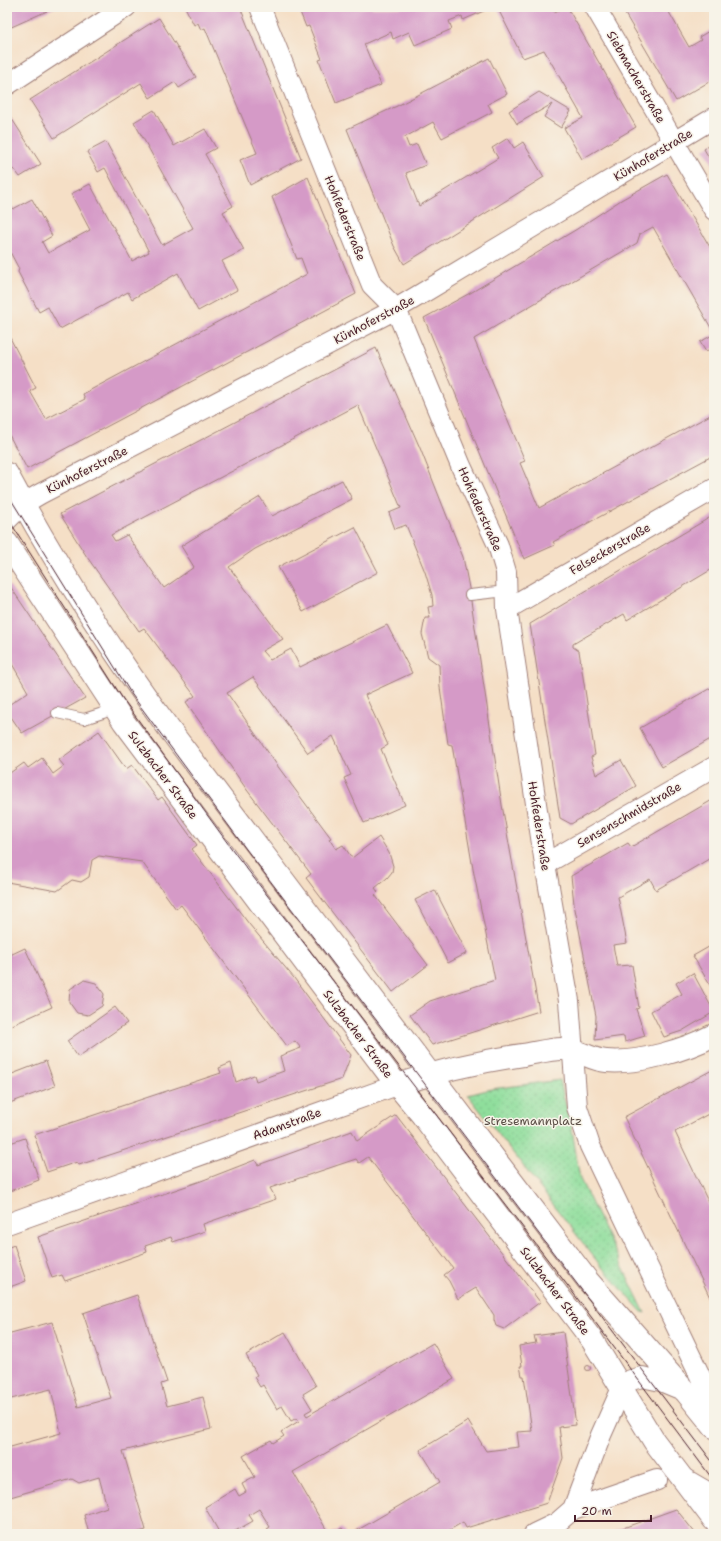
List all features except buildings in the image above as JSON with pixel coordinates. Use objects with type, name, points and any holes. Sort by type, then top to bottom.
[{"type":"main road","points":[[7,474],[23,504],[68,579],[148,700],[588,1281],[685,1391],[714,1428]]},
{"type":"main road","name":"Sulzbacher Straße","points":[[7,543],[114,707],[179,797],[592,1340],[654,1441],[714,1520]]},
{"type":"main road","points":[[573,1050],[594,1059],[624,1061],[670,1052],[714,1035]]},
{"type":"main road","name":"Adamstraße","points":[[397,1084],[430,1074],[508,1057],[562,1049],[573,1050]]},
{"type":"street","points":[[7,85],[126,7]]},
{"type":"street","name":"Hohfederstraße","points":[[260,7],[372,285],[396,309],[460,466],[498,545],[506,572],[507,600],[545,864],[569,1001],[573,1050]]},
{"type":"street","name":"Siebmacherstraße","points":[[595,7],[714,210]]},
{"type":"street","name":"Künhoferstraße","points":[[7,520],[23,504],[396,309],[714,118]]},
{"type":"street","name":"Felseckerstraße","points":[[507,600],[714,489]]},
{"type":"street","name":"Sensenschmidstraße","points":[[545,864],[714,767]]},
{"type":"street","points":[[573,1050],[577,1107],[588,1140],[714,1405]]},
{"type":"street","name":"Adamstraße","points":[[7,1224],[397,1084]]},
{"type":"street","points":[[573,1509],[601,1435],[622,1388],[631,1380],[642,1376],[661,1381],[685,1391]]},
{"type":"street","points":[[680,1476],[714,1496]]},
{"type":"street","points":[[534,1534],[558,1523],[573,1509],[658,1480]]},
{"type":"lane","points":[[470,595],[507,600]]},
{"type":"lane","points":[[57,713],[84,719],[103,713],[114,707]]},
{"type":"green space","name":"Stresemannplatz","points":[[560,1080],[572,1129],[580,1179],[645,1313],[642,1312],[600,1265],[468,1095],[491,1089]]},
{"type":"tram line","points":[[7,493],[132,695],[246,849],[714,1464]]},
{"type":"tram line","points":[[7,517],[123,699],[237,856],[571,1290],[714,1481]]}]
